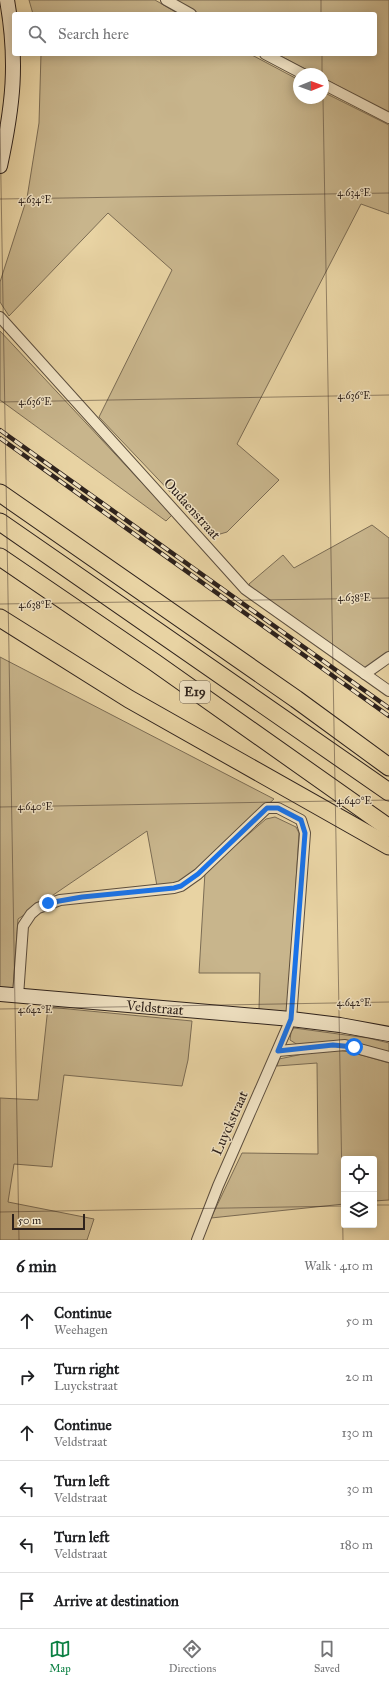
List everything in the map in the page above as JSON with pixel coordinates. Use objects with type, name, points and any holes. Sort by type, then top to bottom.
[{"type":"highway","points":[[0,493],[296,699],[389,767]]},
{"type":"highway","name":"E19","points":[[0,522],[389,792]]},
{"type":"highway","name":"E19","points":[[0,557],[154,662],[389,828]]},
{"type":"highway","points":[[0,618],[128,699],[389,846]]},
{"type":"street","points":[[7,0],[12,28]]},
{"type":"street","points":[[166,0],[188,12]]},
{"type":"street","points":[[0,166],[10,121],[14,72],[13,56]]},
{"type":"street","points":[[269,56],[293,69]]},
{"type":"street","points":[[329,87],[389,118]]},
{"type":"street","name":"Oudaenstraat","points":[[0,317],[245,589],[389,691]]},
{"type":"street","points":[[365,674],[389,657]]},
{"type":"street","points":[[18,996],[23,926],[31,914],[38,908],[60,900],[181,886],[198,874],[267,808],[278,808],[301,820],[305,833],[291,1019]]},
{"type":"street","name":"Veldstraat","points":[[0,994],[291,1019],[340,1025],[389,1034]]},
{"type":"street","name":"Luyckstraat","points":[[197,1240],[218,1186],[291,1019]]},
{"type":"street","points":[[278,1051],[345,1046],[389,1057]]},
{"type":"shaded area","points":[[29,0],[155,0],[176,12],[32,12]]},
{"type":"shaded area","points":[[174,0],[389,0],[389,113],[329,81],[329,68],[304,68],[281,56],[377,56],[377,12],[196,12]]},
{"type":"shaded area","points":[[41,56],[254,56],[293,77],[293,104],[329,104],[329,95],[389,125],[389,214],[361,204],[237,444],[279,480],[227,532],[210,537],[196,519],[99,417],[172,270],[108,213],[9,316],[0,302],[0,282],[27,198],[39,123]]},
{"type":"shaded area","points":[[0,331],[172,515],[166,521],[0,400]]},
{"type":"shaded area","points":[[372,525],[389,538],[389,653],[366,668],[362,667],[250,587],[249,584],[283,555],[294,568]]},
{"type":"shaded area","points":[[0,657],[274,799],[187,878],[170,885],[157,886],[147,831],[18,919],[13,989],[0,988]]},
{"type":"shaded area","points":[[275,817],[296,827],[299,833],[288,1012],[259,1009],[260,973],[199,973],[205,872],[266,819]]},
{"type":"shaded area","points":[[48,1007],[192,1021],[188,1060],[182,1086],[64,1075],[52,1167],[14,1164],[8,1202],[94,1219],[87,1240],[0,1240],[0,1098],[38,1100]]},
{"type":"shaded area","points":[[294,1028],[368,1038],[389,1043],[389,1052],[344,1041],[298,1045],[290,1040],[291,1032]]},
{"type":"shaded area","points":[[336,1050],[351,1052],[389,1063],[389,1200],[377,1201],[377,1156],[341,1156],[341,1204],[211,1218],[242,1153],[318,1154],[317,1063],[277,1066],[279,1059],[308,1053]]},
{"type":"railway","points":[[0,430],[389,708]]},
{"type":"railway","points":[[0,438],[389,716]]},
{"type":"route","points":[[48,903],[82,897],[174,888],[181,886],[198,874],[267,808],[278,808],[301,820],[305,833],[291,1019],[278,1051],[333,1045],[354,1047]]}]
